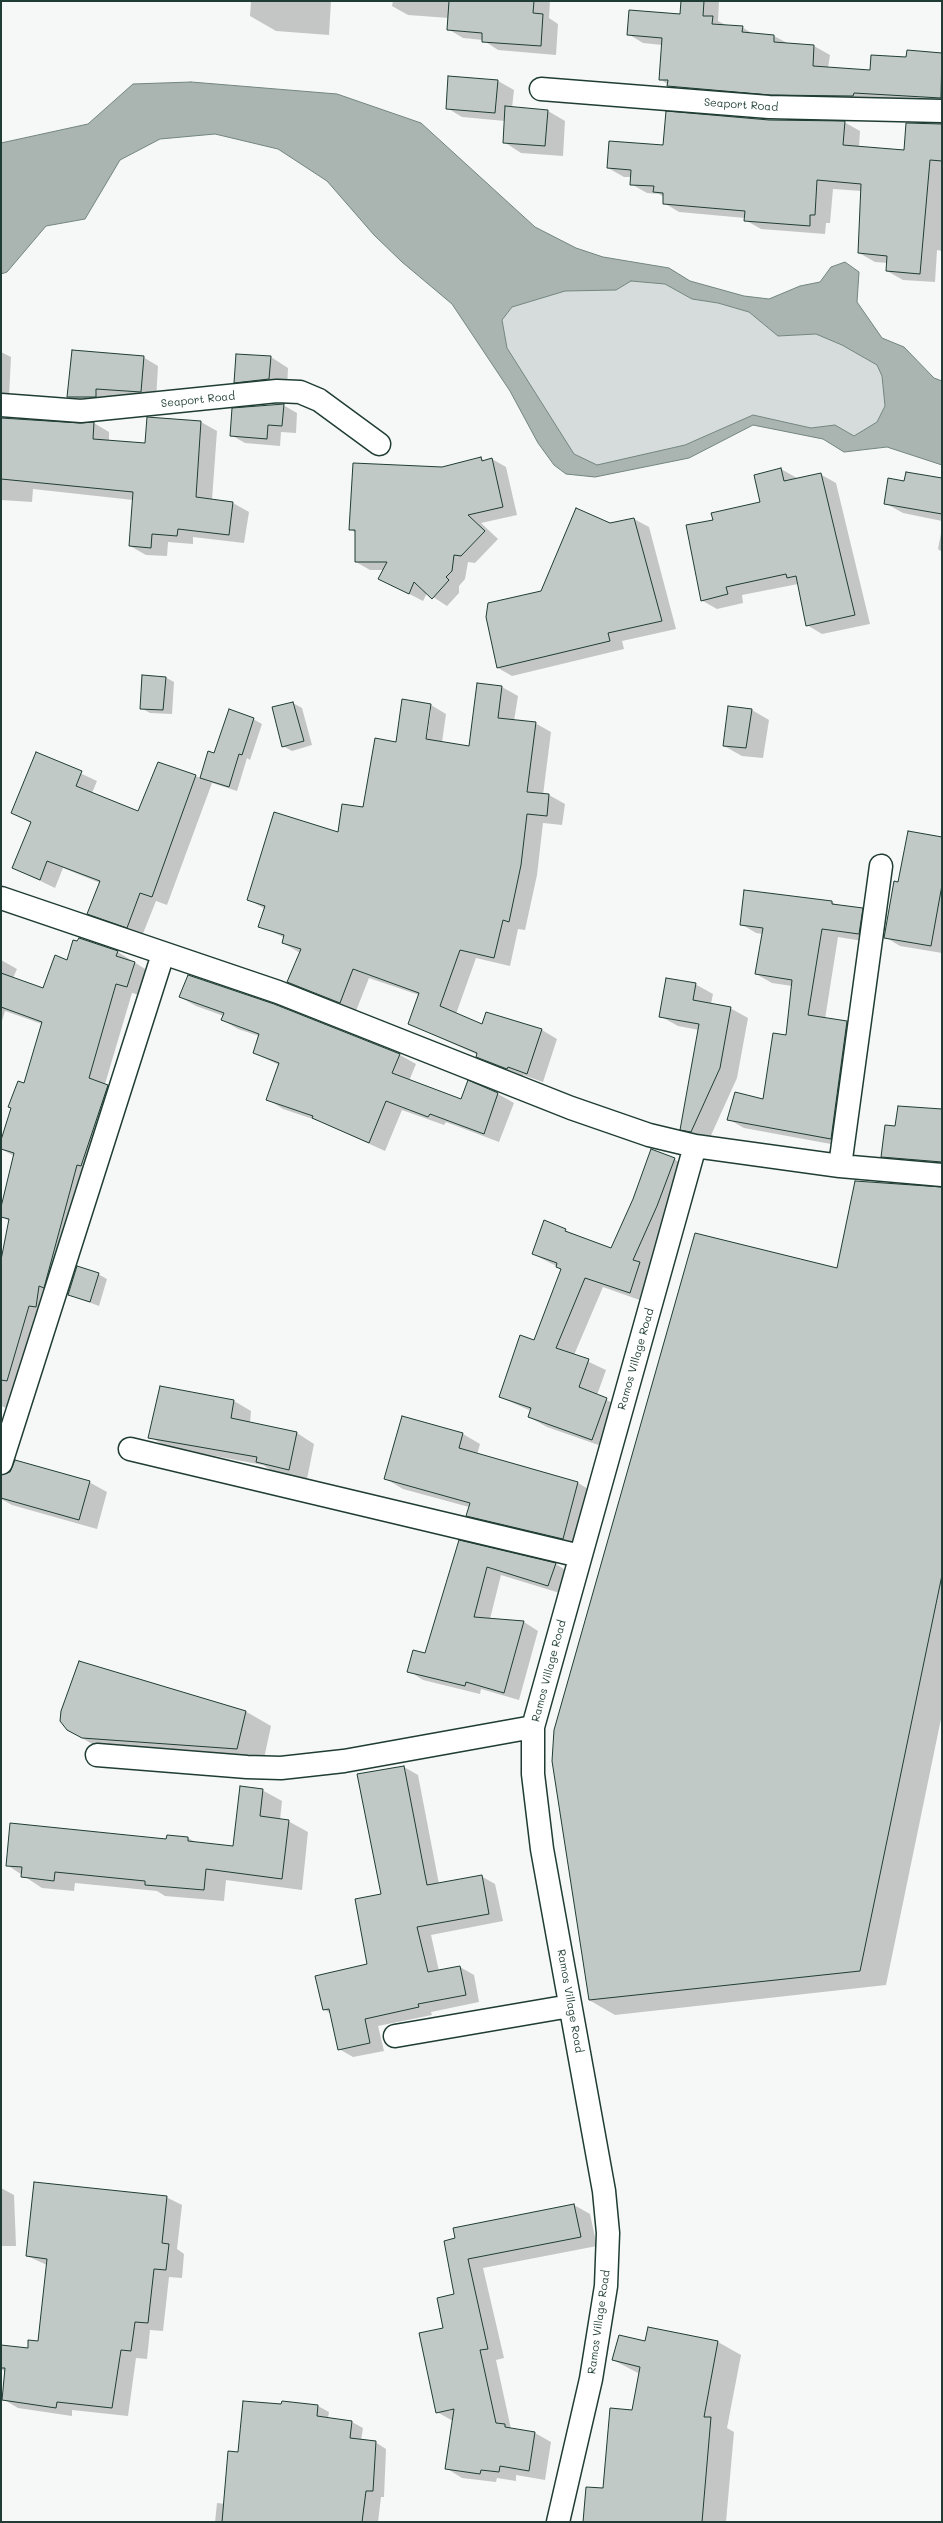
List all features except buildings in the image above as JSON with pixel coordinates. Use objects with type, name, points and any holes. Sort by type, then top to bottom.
[{"type":"street","name":"Seaport Road","points":[[541,89],[769,107],[942,111]]},
{"type":"street","name":"Seaport Road","points":[[1,405],[82,411],[278,391],[300,392],[319,400],[379,444]]},
{"type":"street","points":[[840,1166],[881,866]]},
{"type":"street","points":[[1,898],[278,992],[571,1108],[650,1135],[695,1146],[840,1166],[942,1175]]},
{"type":"street","points":[[1,1463],[163,954]]},
{"type":"street","name":"Ramos Village Road","points":[[558,2522],[591,2379],[606,2286],[608,2233],[604,2191],[542,1849],[533,1774],[533,1727],[695,1146]]},
{"type":"street","points":[[130,1449],[580,1556]]},
{"type":"street","points":[[96,1755],[247,1767],[281,1768],[344,1761],[533,1727]]},
{"type":"street","points":[[395,2036],[570,2006]]},
{"type":"shaded area","points":[[191,82],[337,94],[421,123],[535,227],[576,248],[603,257],[669,268],[690,281],[744,296],[769,299],[800,286],[820,282],[831,267],[845,262],[859,272],[857,302],[882,338],[904,347],[934,378],[942,381],[942,465],[887,447],[844,452],[823,439],[753,425],[689,458],[595,477],[566,474],[554,465],[538,443],[510,391],[452,304],[402,262],[374,235],[327,181],[278,149],[215,134],[160,139],[120,160],[85,219],[46,226],[7,272],[1,274],[1,143],[88,124],[133,84]],"holes":[[[631,281],[665,284],[692,299],[718,303],[749,312],[778,336],[816,334],[842,345],[877,365],[882,376],[885,406],[877,422],[854,436],[835,425],[811,428],[753,415],[685,445],[597,465],[574,454],[507,348],[502,320],[512,307],[565,291],[616,290]]]},
{"type":"shaded area","points":[[631,281],[665,284],[692,299],[718,303],[749,312],[778,336],[816,334],[842,345],[877,365],[882,376],[885,406],[877,422],[854,436],[835,425],[811,428],[753,415],[685,445],[597,466],[574,454],[507,348],[502,320],[512,307],[565,291],[616,290]]}]
